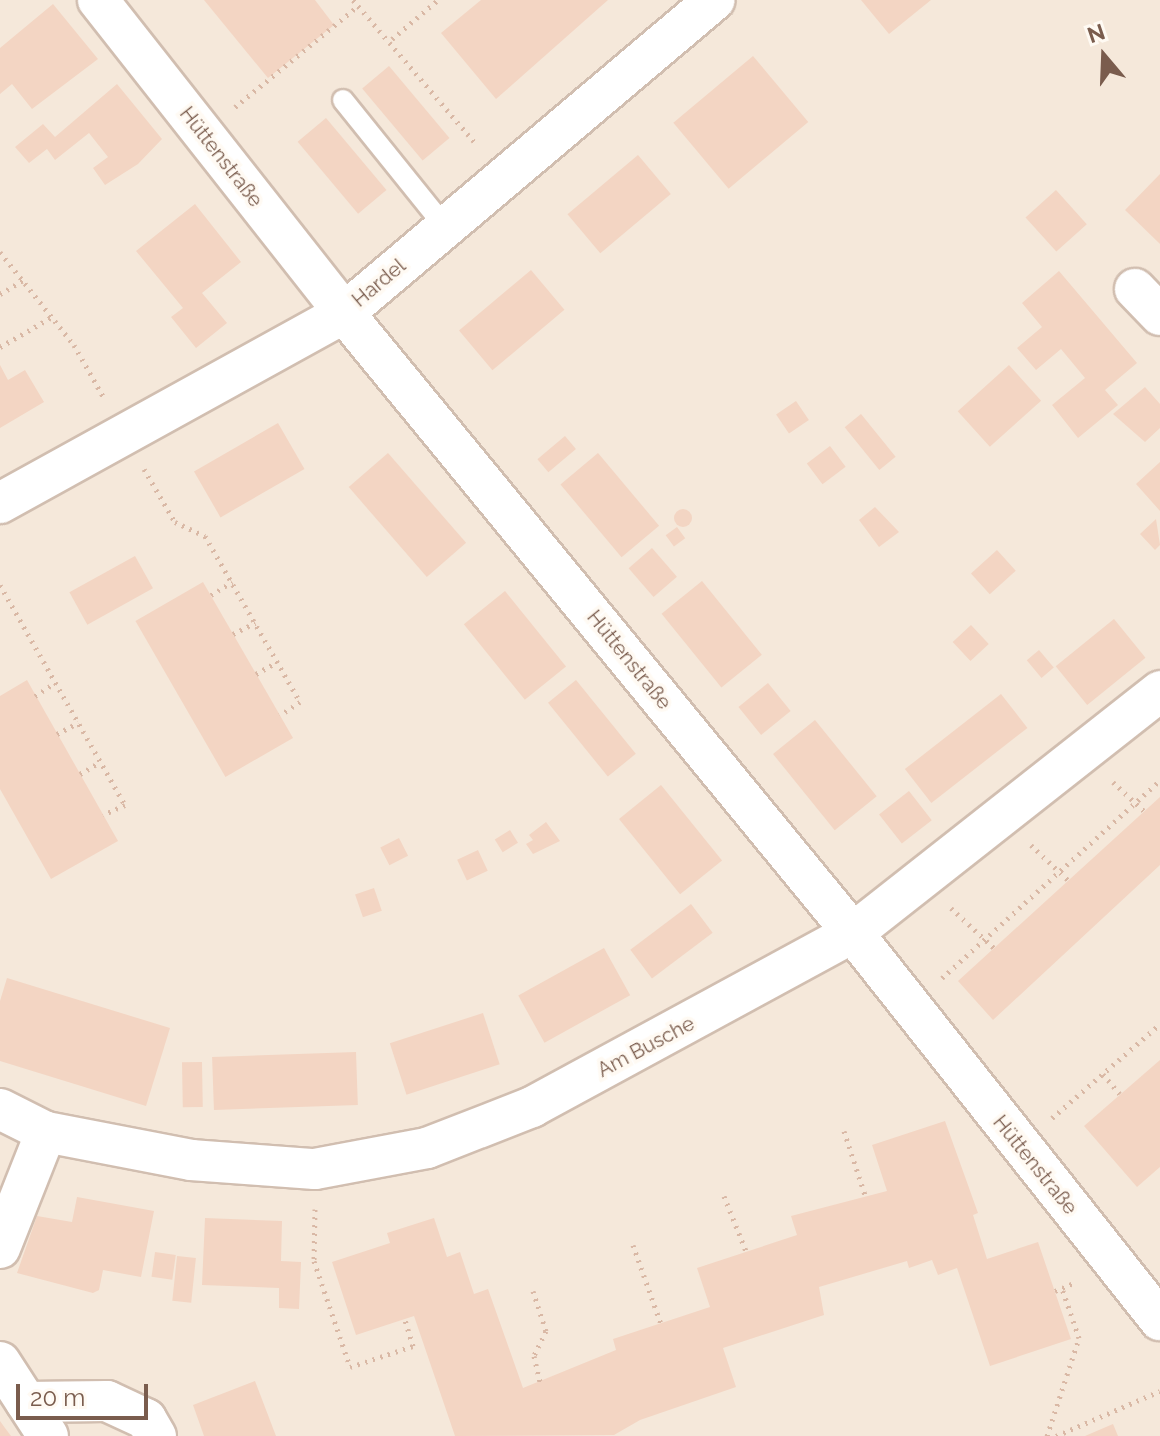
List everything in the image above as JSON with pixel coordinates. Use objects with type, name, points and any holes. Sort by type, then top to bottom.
[{"type":"street","name":"Hüttenstraße","points":[[98,0],[344,313],[853,933],[909,1008],[1160,1320]]},
{"type":"street","name":"Hardel","points":[[0,503],[344,313],[715,0]]},
{"type":"street","name":"Am Busche","points":[[0,1109],[46,1132],[191,1160],[315,1169],[427,1148],[532,1107],[853,933],[1160,691]]},
{"type":"street","points":[[0,1248],[46,1132]]},
{"type":"street","points":[[0,1362],[48,1436]]},
{"type":"street","points":[[26,1402],[107,1401],[146,1419],[156,1436]]},
{"type":"lane","points":[[343,100],[445,227]]},
{"type":"path","points":[[353,0],[392,39],[503,177]]},
{"type":"path","points":[[392,39],[438,0]]},
{"type":"path","points":[[203,134],[358,6]]},
{"type":"path","points":[[0,252],[74,345],[175,522],[205,536],[300,702],[280,715]]},
{"type":"path","points":[[0,294],[23,280]]},
{"type":"path","points":[[0,347],[52,317]]},
{"type":"path","points":[[211,595],[232,582]]},
{"type":"path","points":[[0,585],[125,805],[103,815]]},
{"type":"path","points":[[233,634],[255,623]]},
{"type":"path","points":[[256,674],[277,662]]},
{"type":"path","points":[[35,696],[55,683]]},
{"type":"path","points":[[57,734],[78,723]]},
{"type":"path","points":[[80,774],[100,762]]},
{"type":"path","points":[[909,1008],[1160,780]]},
{"type":"path","points":[[1005,816],[1057,873],[1068,880]]},
{"type":"path","points":[[925,879],[982,942],[994,948]]},
{"type":"path","points":[[1019,1146],[1160,1024]]},
{"type":"path","points":[[1103,1074],[1120,1094]]},
{"type":"path","points":[[844,1131],[866,1198]]},
{"type":"path","points":[[315,1169],[314,1261],[350,1367],[413,1346],[405,1319]]},
{"type":"path","points":[[724,1196],[746,1251]]},
{"type":"path","points":[[633,1245],[661,1324]]},
{"type":"path","points":[[1047,1436],[1079,1338],[1062,1288]]},
{"type":"path","points":[[533,1291],[546,1331],[534,1356],[540,1382]]},
{"type":"path","points":[[1056,1436],[1160,1391]]},
{"type":"shaded area","points":[[0,0],[1160,0],[1160,1436],[0,1436]]},
{"type":"building","points":[[204,0],[315,0],[334,25],[268,78]]},
{"type":"building","points":[[481,0],[608,0],[496,99],[441,33]]},
{"type":"building","points":[[861,0],[931,0],[889,34]]},
{"type":"building","points":[[53,4],[98,59],[32,109],[12,84],[0,94],[0,48]]},
{"type":"building","points":[[753,56],[808,122],[729,189],[673,123]]},
{"type":"building","points":[[389,66],[449,138],[423,161],[362,88]]},
{"type":"building","points":[[117,84],[162,139],[138,164],[105,185],[93,168],[108,157],[89,133],[55,160],[47,149],[29,163],[15,147],[43,124],[55,137]]},
{"type":"building","points":[[326,118],[386,190],[358,214],[298,142]]},
{"type":"building","points":[[638,155],[671,194],[600,253],[568,214]]},
{"type":"building","points":[[1160,174],[1160,244],[1125,210]]},
{"type":"building","points":[[1056,190],[1087,224],[1056,252],[1026,217]]},
{"type":"building","points":[[195,204],[241,262],[202,293],[227,323],[196,348],[171,317],[183,308],[136,251]]},
{"type":"building","points":[[531,270],[564,310],[492,370],[459,330]]},
{"type":"building","points":[[1059,271],[1137,363],[1105,390],[1118,405],[1078,438],[1052,405],[1085,378],[1061,349],[1036,370],[1017,348],[1042,327],[1022,303]]},
{"type":"building","points":[[0,365],[8,380],[25,370],[44,402],[0,428]]},
{"type":"building","points":[[1009,365],[1041,401],[990,447],[958,411]]},
{"type":"building","points":[[1145,387],[1160,404],[1160,428],[1145,442],[1113,414]]},
{"type":"building","points":[[796,401],[809,420],[789,433],[776,414]]},
{"type":"building","points":[[861,414],[896,457],[879,470],[845,427]]},
{"type":"building","points":[[278,423],[304,469],[220,517],[194,472]]},
{"type":"building","points":[[565,436],[576,449],[548,472],[537,459]]},
{"type":"building","points":[[830,446],[846,467],[822,484],[807,463]]},
{"type":"building","points":[[388,453],[466,543],[427,577],[349,487]]},
{"type":"building","points":[[598,453],[659,526],[622,557],[560,484]]},
{"type":"building","points":[[1160,462],[1160,511],[1136,484]]},
{"type":"building","points":[[875,507],[899,532],[879,547],[859,520]]},
{"type":"building","points":[[683,509],[692,518],[683,527],[674,518]]},
{"type":"building","points":[[1156,519],[1160,545],[1155,550],[1140,534]]},
{"type":"building","points":[[677,527],[685,538],[674,547],[666,535]]},
{"type":"building","points":[[652,548],[677,577],[654,597],[629,568]]},
{"type":"building","points":[[997,550],[1016,571],[990,594],[971,573]]},
{"type":"building","points":[[135,556],[153,588],[87,625],[69,592]]},
{"type":"building","points":[[702,581],[762,655],[721,688],[662,614]]},
{"type":"building","points":[[203,582],[293,738],[225,777],[135,621]]},
{"type":"building","points":[[505,591],[566,666],[525,700],[464,624]]},
{"type":"building","points":[[1114,619],[1145,658],[1087,705],[1056,666]]},
{"type":"building","points":[[971,625],[989,644],[970,661],[953,642]]},
{"type":"building","points":[[1039,650],[1054,668],[1042,678],[1027,660]]},
{"type":"building","points":[[27,680],[118,841],[51,879],[0,789],[0,696]]},
{"type":"building","points":[[576,680],[636,754],[608,776],[548,703]]},
{"type":"building","points":[[768,683],[791,711],[761,735],[738,707]]},
{"type":"building","points":[[1001,694],[1027,728],[931,803],[905,769]]},
{"type":"building","points":[[815,720],[877,796],[835,830],[773,754]]},
{"type":"building","points":[[661,785],[722,860],[680,894],[619,819]]},
{"type":"building","points":[[909,791],[932,820],[902,844],[879,814]]},
{"type":"building","points":[[1160,797],[1160,865],[993,1020],[958,981]]},
{"type":"building","points":[[546,822],[560,841],[533,854],[526,844],[533,840],[529,835]]},
{"type":"building","points":[[510,830],[518,843],[503,852],[495,840]]},
{"type":"building","points":[[399,838],[408,856],[389,865],[380,848]]},
{"type":"building","points":[[478,850],[488,871],[467,881],[457,860]]},
{"type":"building","points":[[374,888],[382,911],[363,917],[355,895]]},
{"type":"building","points":[[691,904],[713,933],[652,978],[630,950]]},
{"type":"building","points":[[604,948],[630,995],[544,1043],[518,996]]},
{"type":"building","points":[[7,978],[170,1028],[146,1106],[0,1061],[0,1001]]},
{"type":"building","points":[[483,1013],[500,1064],[406,1095],[390,1043]]},
{"type":"building","points":[[356,1052],[358,1105],[214,1110],[212,1057]]},
{"type":"building","points":[[1160,1060],[1160,1167],[1137,1187],[1084,1126]]},
{"type":"building","points":[[182,1062],[202,1062],[203,1107],[183,1107]]},
{"type":"building","points":[[945,1121],[978,1213],[973,1215],[987,1259],[1038,1242],[1071,1339],[990,1366],[957,1268],[938,1275],[932,1260],[909,1268],[907,1261],[819,1287],[824,1315],[723,1348],[736,1387],[640,1420],[614,1435],[455,1436],[414,1316],[356,1335],[332,1262],[390,1243],[387,1233],[434,1218],[447,1257],[460,1252],[474,1294],[488,1289],[523,1388],[616,1350],[613,1339],[710,1307],[697,1268],[797,1235],[791,1216],[887,1191],[872,1145]]},
{"type":"building","points":[[77,1197],[154,1211],[141,1277],[103,1270],[99,1290],[93,1293],[17,1273],[37,1216],[72,1222]]},
{"type":"building","points":[[205,1218],[282,1221],[281,1261],[301,1262],[299,1309],[279,1308],[279,1288],[202,1285]]},
{"type":"building","points":[[155,1252],[176,1255],[172,1280],[152,1277]]},
{"type":"building","points":[[177,1256],[196,1258],[191,1303],[172,1301]]},
{"type":"building","points":[[255,1381],[276,1436],[204,1436],[193,1405]]},
{"type":"building","points":[[0,1421],[5,1428],[11,1436],[0,1436]]},
{"type":"building","points":[[1113,1424],[1118,1436],[1085,1436]]}]
